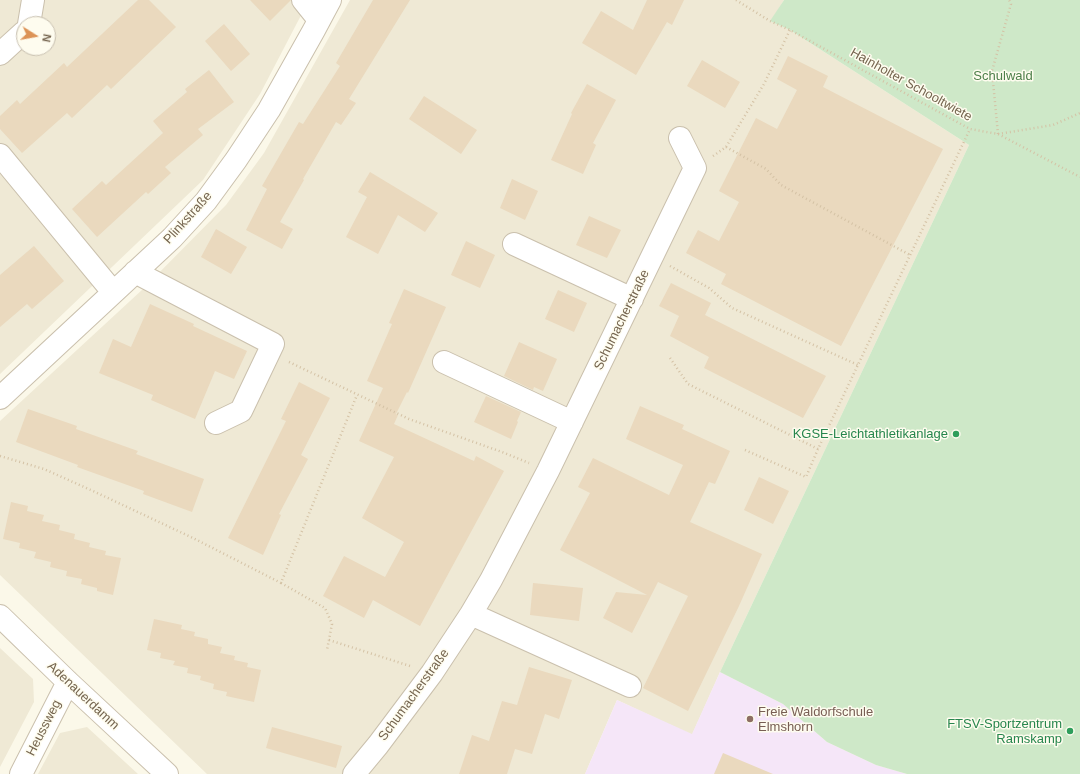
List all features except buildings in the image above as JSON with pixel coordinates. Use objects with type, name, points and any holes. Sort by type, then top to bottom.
[{"type":"street","points":[[30,16],[33,0]]},
{"type":"street","points":[[303,0],[319,20]]},
{"type":"street","name":"Plinkstraße","points":[[0,398],[172,238],[206,201],[236,160],[269,110],[330,0]]},
{"type":"street","points":[[0,54],[16,39]]},
{"type":"street","points":[[680,138],[695,168]]},
{"type":"street","points":[[0,155],[113,292]]},
{"type":"street","name":"Schumacherstraße","points":[[354,774],[378,745],[432,673],[471,614],[491,580],[548,471],[695,168]]},
{"type":"street","points":[[514,244],[632,299]]},
{"type":"street","points":[[135,272],[273,344],[241,411],[216,423]]},
{"type":"street","points":[[444,362],[572,422]]},
{"type":"street","points":[[471,614],[630,686]]},
{"type":"street","name":"Adenauerdamm","points":[[0,616],[68,682],[167,774]]},
{"type":"street","name":"Heussweg","points":[[21,774],[68,682]]},
{"type":"path","name":"Hainholter Schooltwiete","points":[[736,0],[770,21],[790,30],[970,129],[998,134],[1080,177]]},
{"type":"path","points":[[1009,0],[1011,4],[992,71],[998,134],[1053,125],[1080,113]]},
{"type":"path","points":[[695,168],[726,147],[764,84],[790,30]]},
{"type":"path","points":[[745,450],[806,477],[970,129]]},
{"type":"path","points":[[726,147],[766,169],[781,185],[910,255]]},
{"type":"path","points":[[652,257],[709,288],[732,308],[858,365]]},
{"type":"path","points":[[273,344],[280,358],[357,395],[409,419],[502,452],[548,471]]},
{"type":"path","points":[[670,358],[688,384],[818,449]]},
{"type":"path","points":[[281,583],[357,395]]},
{"type":"path","points":[[0,456],[44,469],[93,491],[192,538],[281,583],[325,608],[332,624],[328,650]]},
{"type":"path","points":[[329,640],[432,673]]},
{"type":"shaded area","points":[[0,0],[309,0],[260,94],[203,180],[0,374]]},
{"type":"shaded area","points":[[350,0],[784,0],[771,21],[790,30],[969,145],[720,672],[692,735],[617,700],[585,774],[207,774],[0,575],[0,421],[143,289],[226,205],[264,153]]},
{"type":"shaded area","points":[[0,648],[33,679],[34,702],[0,767]]},
{"type":"shaded area","name":"Freie Waldorfschule Elmshorn","points":[[720,672],[783,704],[827,742],[876,765],[907,774],[585,774],[617,700],[692,734]]},
{"type":"shaded area","points":[[87,727],[138,774],[38,774],[60,733]]},
{"type":"green space","name":"KGSE-Leichtathletikanlage","points":[[784,0],[1080,0],[1080,774],[907,774],[876,765],[827,742],[783,704],[720,672],[969,145],[790,30],[770,21]]},
{"type":"place","name":"KGSE-Leichtathletikanlage","points":[[956,434]]},
{"type":"place","name":"Freie Waldorfschule Elmshorn","points":[[750,719]]},
{"type":"place","name":"FTSV-Sportzentrum Ramskamp","points":[[1070,731]]},
{"type":"park label","name":"Schulwald","points":[[1003,76]]}]
